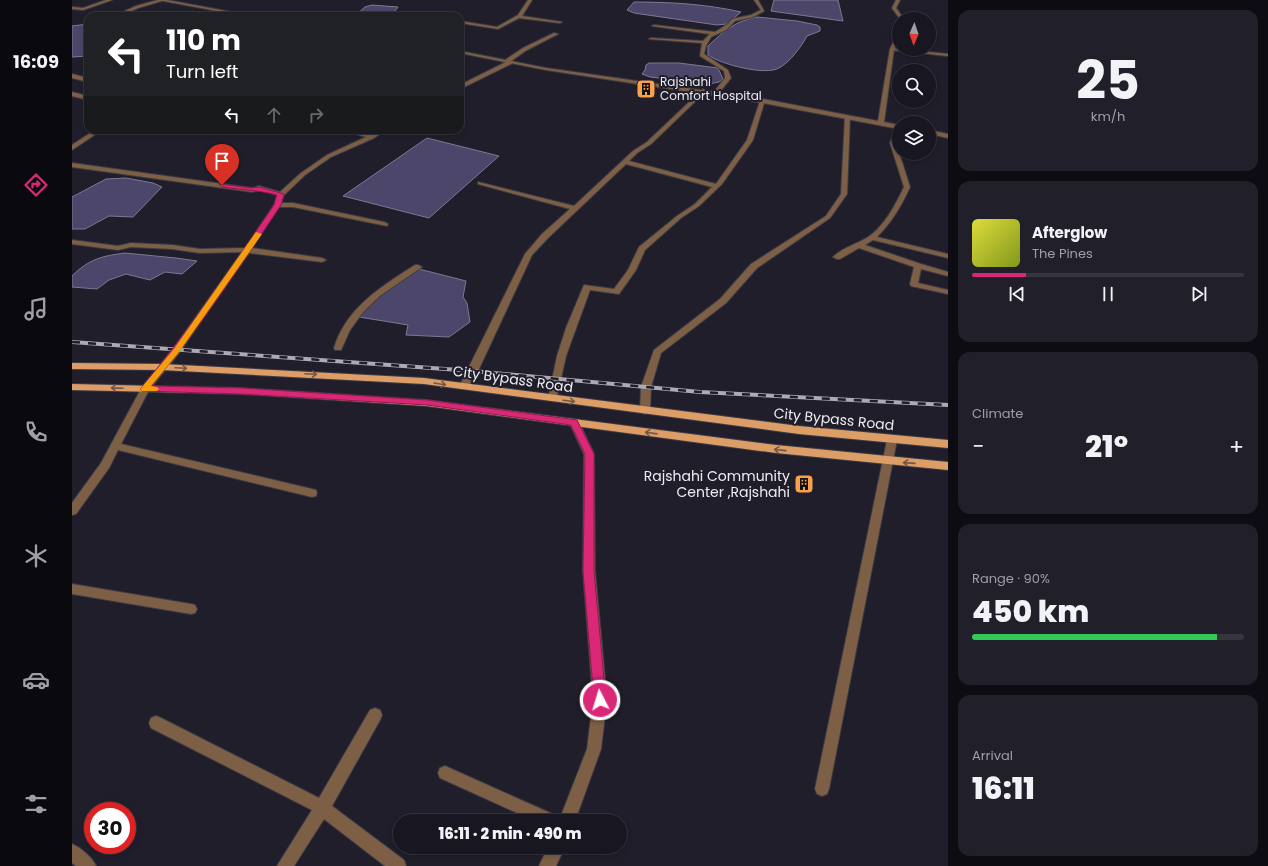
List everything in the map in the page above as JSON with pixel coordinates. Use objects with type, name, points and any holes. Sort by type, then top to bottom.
[{"type":"main road","name":"City Bypass Road","points":[[72,366],[162,367],[424,381],[645,411],[892,440],[948,444]]},
{"type":"main road","points":[[72,387],[241,391],[427,402],[776,450],[948,466]]},
{"type":"street","points":[[72,8],[83,9],[110,0]]},
{"type":"street","points":[[125,12],[162,0],[228,12]]},
{"type":"street","points":[[464,23],[498,28],[518,17],[530,0]]},
{"type":"street","points":[[716,93],[722,88],[728,78],[726,70],[702,54],[703,42],[715,33],[731,26],[734,20],[752,16],[762,10],[756,0]]},
{"type":"street","points":[[897,12],[894,8],[898,0]]},
{"type":"street","points":[[518,17],[560,22]]},
{"type":"street","points":[[654,26],[715,33]]},
{"type":"street","points":[[464,85],[509,62],[524,49],[556,34]]},
{"type":"street","points":[[651,39],[703,42]]},
{"type":"street","points":[[881,123],[892,49]]},
{"type":"street","points":[[464,53],[546,69],[716,93],[892,125]]},
{"type":"street","points":[[936,54],[948,55]]},
{"type":"street","points":[[72,76],[84,79]]},
{"type":"street","points":[[464,387],[529,254],[545,236],[635,152],[649,143],[703,92]]},
{"type":"street","points":[[72,94],[84,97]]},
{"type":"street","points":[[552,399],[554,379],[574,319],[587,287],[616,292],[632,270],[642,249],[679,217],[697,205],[717,186],[750,140],[763,101]]},
{"type":"street","points":[[645,411],[646,387],[657,352],[724,301],[754,266],[828,217],[844,194],[847,117]]},
{"type":"street","points":[[936,133],[948,136]]},
{"type":"street","points":[[72,148],[93,134]]},
{"type":"street","points":[[358,134],[372,138]]},
{"type":"street","points":[[72,510],[105,465],[145,389],[176,351],[247,250],[277,205],[281,194],[303,174],[328,156],[372,138],[378,134]]},
{"type":"street","points":[[837,257],[872,238],[883,227],[907,187],[899,160]]},
{"type":"street","points":[[625,162],[717,186]]},
{"type":"street","points":[[72,165],[252,190],[259,188],[281,194]]},
{"type":"street","points":[[480,183],[575,208]]},
{"type":"street","points":[[277,205],[293,205],[384,224]]},
{"type":"street","points":[[872,238],[948,256]]},
{"type":"street","points":[[72,242],[118,248],[131,245],[172,247],[200,251],[247,250],[322,260]]},
{"type":"street","points":[[858,245],[918,266],[948,274]]},
{"type":"street","points":[[918,266],[914,284],[948,292]]},
{"type":"street","points":[[338,348],[347,328],[361,309],[383,290],[418,267]]},
{"type":"street","points":[[570,814],[594,749],[600,700],[589,571],[589,454],[574,422]]},
{"type":"street","points":[[822,789],[892,440]]},
{"type":"street","points":[[116,446],[312,493]]},
{"type":"street","points":[[72,589],[191,609]]},
{"type":"street","points":[[285,866],[322,808],[375,714]]},
{"type":"street","points":[[156,723],[322,808],[398,866]]},
{"type":"street","points":[[445,773],[536,814]]},
{"type":"street","points":[[72,852],[87,866]]},
{"type":"street","points":[[547,866],[553,854]]},
{"type":"shaded area","points":[[774,0],[838,0],[843,21],[771,11]]},
{"type":"shaded area","points":[[634,2],[688,4],[741,12],[727,24],[717,25],[634,13],[627,10]]},
{"type":"shaded area","points":[[372,5],[398,7],[393,12],[359,12],[365,7]]},
{"type":"shaded area","points":[[757,17],[797,21],[817,25],[820,27],[820,31],[807,36],[799,49],[783,66],[772,70],[764,71],[743,68],[722,62],[708,55],[708,46],[725,31],[742,21]]},
{"type":"shaded area","points":[[84,24],[84,56],[72,57],[72,26]]},
{"type":"shaded area","points":[[649,63],[679,63],[718,68],[723,79],[719,82],[709,84],[650,77],[642,74],[646,65]]},
{"type":"shaded area","points":[[427,138],[499,156],[429,218],[343,196]]},
{"type":"shaded area","points":[[126,178],[153,183],[162,187],[133,217],[109,216],[85,229],[72,229],[72,197],[106,179]]},
{"type":"shaded area","points":[[125,253],[197,261],[182,274],[165,272],[150,280],[126,274],[109,280],[97,289],[72,287],[72,276],[90,262],[109,255]]},
{"type":"shaded area","points":[[419,269],[466,281],[463,297],[467,303],[470,322],[449,337],[406,335],[408,325],[359,317],[384,292]]},
{"type":"railway","points":[[72,342],[473,371],[700,392],[948,405]]},
{"type":"slow traffic","points":[[154,389],[145,389],[176,351],[258,234]]},
{"type":"place","name":"Rajshahi Comfort Hospital","points":[[646,89]]},
{"type":"place","name":"Rajshahi Community Center ,Rajshahi","points":[[804,484]]},
{"type":"route","points":[[222,185],[252,190],[259,188],[281,194],[277,205],[238,263],[176,351],[145,389],[241,391],[427,402],[574,422],[589,454],[589,571],[600,700]]}]
